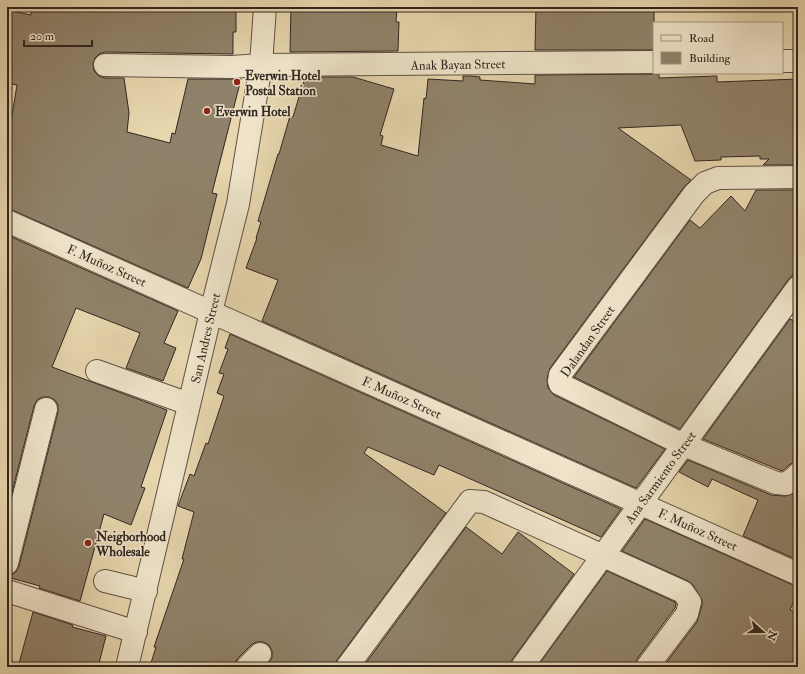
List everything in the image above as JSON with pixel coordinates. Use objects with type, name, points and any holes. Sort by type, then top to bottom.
[{"type":"street","name":"San Andres Street","points":[[127,667],[238,204],[261,65],[265,7]]},
{"type":"street","points":[[783,61],[798,60]]},
{"type":"street","name":"Anak Bayan Street","points":[[105,65],[232,67],[261,65],[653,62]]},
{"type":"street","name":"Dalandan Street","points":[[798,177],[718,178],[705,183],[694,194],[560,375],[559,381],[560,384],[684,445],[776,483],[786,484],[798,474]]},
{"type":"street","name":"F. Muñoz Street","points":[[7,221],[798,574]]},
{"type":"street","name":"Ana Sarmiento Street","points":[[522,667],[798,287]]},
{"type":"street","points":[[97,371],[189,404]]},
{"type":"street","points":[[7,563],[46,409]]},
{"type":"street","points":[[346,667],[470,501],[484,502],[683,592],[690,602],[687,614],[647,667]]},
{"type":"street","points":[[105,581],[146,591]]},
{"type":"street","points":[[7,591],[136,632]]},
{"type":"building","points":[[31,7],[236,7],[236,32],[233,32],[233,54],[105,52],[99,54],[95,58],[93,64],[94,71],[99,76],[105,78],[124,78],[129,113],[127,132],[170,143],[172,133],[175,134],[188,79],[241,79],[212,193],[217,194],[201,259],[188,288],[7,209],[7,132],[11,122],[17,85],[7,83],[7,10],[31,15]]},
{"type":"building","points":[[291,7],[397,7],[396,22],[399,22],[398,51],[290,52]]},
{"type":"building","points":[[536,7],[654,7],[653,50],[535,50]]},
{"type":"building","points":[[659,74],[659,78],[717,76],[717,82],[798,79],[798,165],[763,165],[769,159],[760,159],[760,156],[721,157],[721,160],[695,161],[681,125],[618,128],[691,180],[684,187],[550,368],[547,379],[548,388],[554,395],[665,449],[636,488],[262,321],[278,280],[246,268],[257,238],[261,222],[258,221],[278,154],[290,116],[293,117],[305,77],[353,77],[394,89],[380,135],[383,136],[381,145],[418,156],[424,98],[426,99],[428,79],[463,81],[463,76],[471,76],[480,77],[480,80],[535,84],[535,75]]},
{"type":"building","points":[[756,190],[798,190],[798,269],[788,280],[680,429],[574,377],[690,220],[700,228],[731,196],[745,211]]},
{"type":"building","points":[[7,235],[178,311],[164,343],[176,348],[163,381],[126,368],[140,333],[76,308],[52,367],[167,410],[141,487],[145,488],[131,525],[104,514],[80,601],[39,588],[40,586],[7,577],[7,575],[11,575],[16,572],[19,566],[58,412],[58,405],[55,400],[49,397],[42,397],[37,400],[34,406],[7,512]]},
{"type":"building","points":[[790,319],[798,323],[798,462],[794,462],[782,471],[703,439]]},
{"type":"building","points":[[230,334],[621,509],[601,537],[439,465],[434,475],[368,447],[364,453],[446,513],[337,660],[335,667],[265,667],[272,658],[272,651],[269,645],[263,642],[256,642],[251,645],[238,658],[235,663],[235,667],[163,667],[151,663],[156,647],[154,647],[184,559],[182,559],[194,512],[178,506],[190,474],[194,476],[206,443],[208,444],[224,396],[217,393],[224,374],[219,373],[228,349],[225,348]]},
{"type":"building","points":[[688,460],[771,495],[785,496],[793,494],[798,490],[798,560],[743,536],[758,500],[712,479],[708,487],[679,472]]},
{"type":"building","points":[[645,519],[798,586],[798,591],[790,610],[798,613],[798,667],[663,667],[697,622],[702,600],[693,585],[688,581],[622,551]]},
{"type":"building","points":[[466,527],[502,554],[518,532],[574,574],[512,660],[510,667],[363,667]]},
{"type":"building","points":[[607,571],[675,602],[676,604],[675,608],[637,659],[635,667],[537,667]]},
{"type":"building","points":[[33,612],[73,625],[72,627],[106,636],[98,667],[18,667]]},
{"type":"place","name":"Everwin Hotel Postal Station","points":[[237,82]]},
{"type":"place","name":"Everwin Hotel","points":[[207,111]]},
{"type":"place","name":"Neigborhood Wholesale","points":[[88,543]]}]
